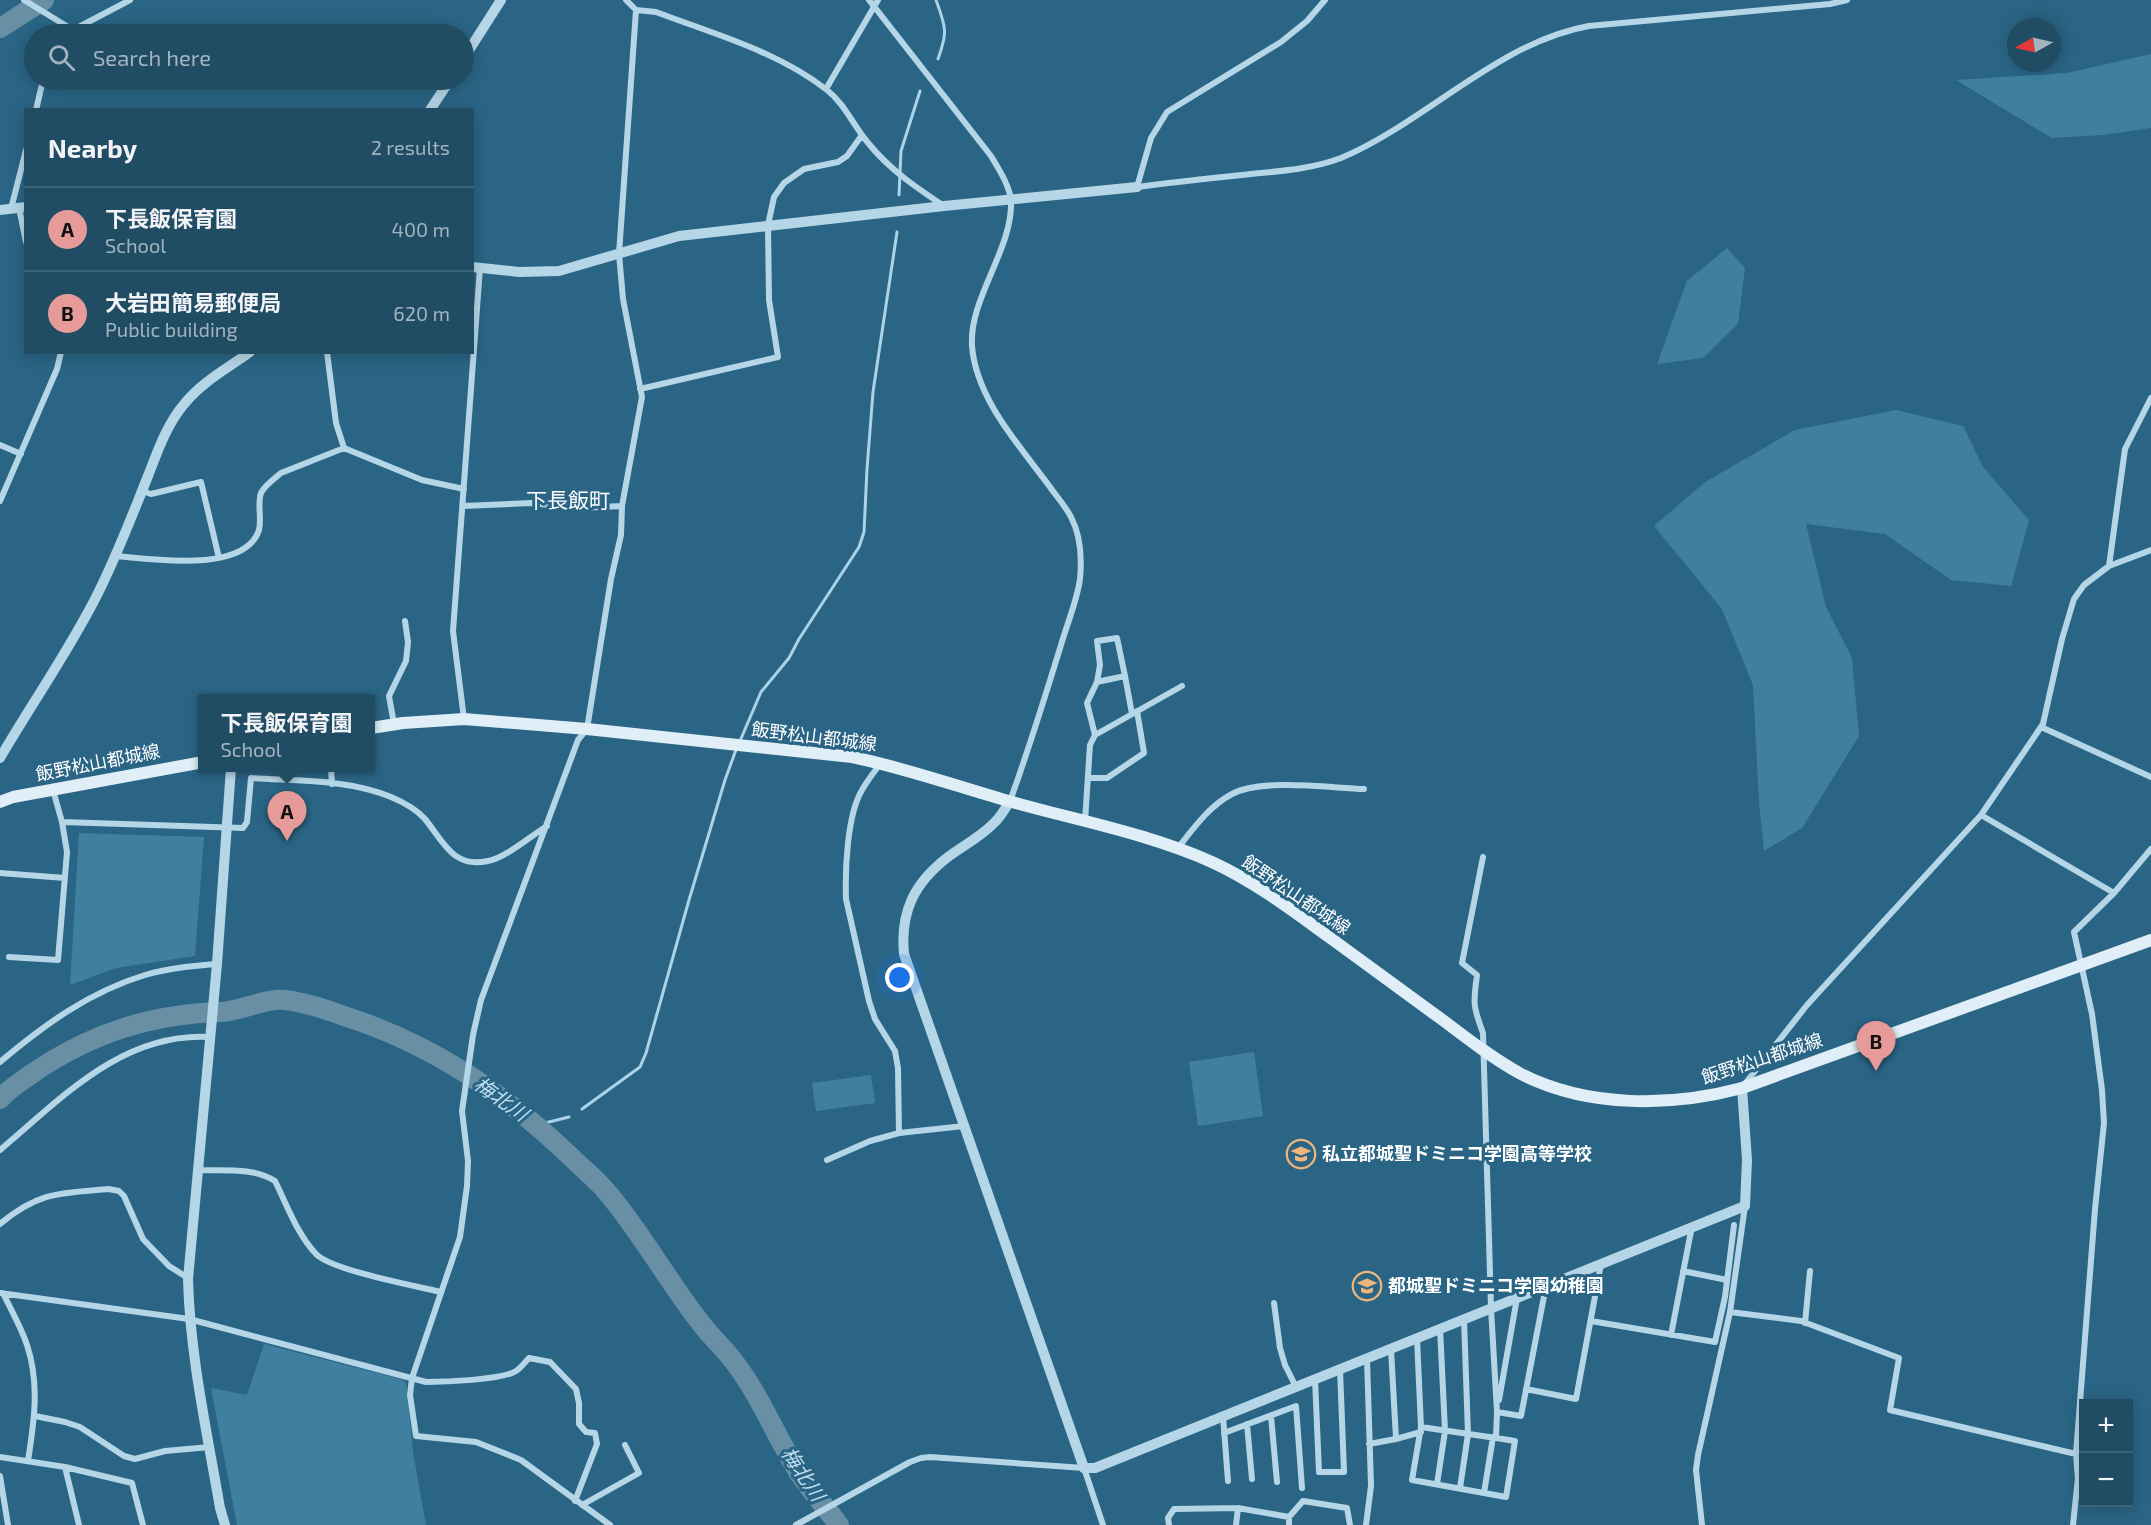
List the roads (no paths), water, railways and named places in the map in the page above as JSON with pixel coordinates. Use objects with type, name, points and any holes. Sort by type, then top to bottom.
[{"type":"main road","name":"飯野松山都城線","points":[[375,727],[464,719],[587,729],[817,753],[881,763],[1010,801],[1139,835],[1214,863],[1281,902],[1484,1051],[1521,1074],[1545,1084],[1604,1098],[1643,1101],[1684,1100],[1742,1088],[2151,940]]},
{"type":"main road","name":"飯野松山都城線","points":[[0,802],[198,763]]},
{"type":"street","points":[[24,0],[62,24]]},
{"type":"street","points":[[86,24],[130,0]]},
{"type":"street","points":[[474,42],[501,0]]},
{"type":"street","points":[[627,0],[636,10],[656,12],[768,53],[826,89],[838,100],[862,135],[891,167],[911,184],[944,206]]},
{"type":"street","points":[[868,0],[991,156],[1001,173],[1011,200],[1001,250],[973,329],[972,344],[976,370],[989,399],[1010,433],[1071,516],[1078,534],[1081,553],[1080,581],[1010,801],[996,822],[928,874],[915,892],[908,907],[904,926],[904,954],[1103,1525]]},
{"type":"street","points":[[826,89],[878,0]]},
{"type":"street","points":[[1137,187],[1150,138],[1167,112],[1281,42],[1307,21],[1325,0]]},
{"type":"street","points":[[474,305],[476,268],[550,272],[577,267],[679,236],[1299,169],[1340,158],[1397,128],[1518,51],[1549,35],[1589,26],[1830,4],[1847,0]]},
{"type":"street","points":[[610,1525],[521,1460],[465,1440],[416,1436],[410,1395],[412,1378],[460,1237],[468,1161],[462,1112],[481,1000],[578,740],[587,729],[611,579],[621,535],[622,506],[642,397],[625,310],[620,254],[636,10]]},
{"type":"street","points":[[36,108],[41,90]]},
{"type":"street","points":[[431,108],[443,90]]},
{"type":"street","points":[[640,389],[778,357],[770,300],[768,225],[774,196],[784,183],[804,169],[838,162],[847,156],[862,135]]},
{"type":"street","points":[[24,160],[14,208],[24,236]]},
{"type":"street","points":[[0,501],[57,369],[61,354]]},
{"type":"street","points":[[0,758],[94,601],[174,417],[201,387],[247,354]]},
{"type":"street","points":[[327,354],[336,423],[344,448]]},
{"type":"street","points":[[464,719],[453,631],[471,354]]},
{"type":"street","points":[[2109,566],[2125,449],[2151,398]]},
{"type":"street","points":[[0,445],[21,454]]},
{"type":"street","points":[[115,556],[194,561],[219,558],[247,549],[255,540],[261,519],[261,493],[273,480],[281,473],[344,448],[422,480],[464,489]]},
{"type":"street","points":[[142,490],[151,494],[201,482],[219,558]]},
{"type":"street","points":[[463,507],[531,503],[579,508],[622,506]]},
{"type":"street","points":[[1702,1525],[1696,1470],[1698,1455],[1730,1312],[1745,1206],[1747,1160],[1742,1088],[1807,1005],[1981,815],[2041,727],[2074,599],[2084,585],[2109,566],[2151,549]]},
{"type":"street","points":[[394,724],[388,696],[406,661],[408,642],[405,621]]},
{"type":"street","points":[[1088,778],[1107,778],[1144,753],[1117,638],[1097,640],[1100,665],[1097,682],[1088,703],[1095,735]]},
{"type":"street","points":[[1097,682],[1125,676]]},
{"type":"street","points":[[1085,821],[1090,745],[1095,735],[1182,686]]},
{"type":"street","points":[[2041,727],[2151,777]]},
{"type":"street","points":[[881,763],[861,791],[852,813],[845,883],[846,899],[869,1001],[875,1019],[895,1051],[898,1068],[899,1133]]},
{"type":"street","points":[[225,1525],[220,1508],[189,1319],[188,1278],[217,964],[231,772]]},
{"type":"street","points":[[331,772],[332,784]]},
{"type":"street","points":[[62,822],[243,828],[247,822],[251,778],[371,789],[407,804],[424,818],[449,852],[460,859],[475,862],[489,861],[547,825]]},
{"type":"street","points":[[1176,849],[1203,816],[1231,794],[1270,786],[1365,789]]},
{"type":"street","points":[[9,957],[58,960],[67,852],[53,790]]},
{"type":"street","points":[[1981,815],[2114,893]]},
{"type":"street","points":[[2073,1525],[2078,1478],[2076,1454],[2104,1123],[2103,1090],[2092,1014],[2074,932],[2114,893],[2151,849]]},
{"type":"street","points":[[1483,857],[1462,963],[1477,975],[1473,1000],[1483,1033],[1491,1308],[1497,1412]]},
{"type":"street","points":[[0,873],[65,878]]},
{"type":"street","points":[[0,1062],[62,1013],[109,988],[161,971],[217,964]]},
{"type":"street","points":[[0,1150],[78,1084],[118,1056],[159,1042],[210,1035]]},
{"type":"street","points":[[827,1160],[870,1141],[899,1133],[964,1126]]},
{"type":"street","points":[[198,1170],[257,1172],[267,1176],[275,1181],[304,1240],[318,1257],[337,1266],[441,1292]]},
{"type":"street","points":[[0,1224],[20,1209],[46,1196],[109,1189],[118,1191],[124,1197],[143,1239],[169,1266],[188,1278]]},
{"type":"street","points":[[796,1525],[909,1462],[921,1458],[1095,1468],[1745,1206]]},
{"type":"street","points":[[1591,1321],[1715,1342],[1727,1280],[1734,1225]]},
{"type":"street","points":[[1671,1335],[1692,1226]]},
{"type":"street","points":[[1526,1389],[1576,1399],[1601,1263]]},
{"type":"street","points":[[1683,1271],[1727,1280]]},
{"type":"street","points":[[1805,1323],[1810,1271]]},
{"type":"street","points":[[1497,1412],[1521,1416],[1546,1285]]},
{"type":"street","points":[[2,1293],[189,1319],[426,1382],[456,1382],[514,1372],[529,1358],[550,1362],[576,1389],[581,1428],[586,1432],[595,1433],[596,1438],[597,1444],[575,1501]]},
{"type":"street","points":[[2,1293],[27,1345],[36,1390],[35,1416],[28,1461]]},
{"type":"street","points":[[1485,1493],[1518,1297]]},
{"type":"street","points":[[1274,1303],[1280,1348],[1285,1365],[1296,1387]]},
{"type":"street","points":[[1730,1312],[1805,1323],[1899,1358],[1890,1410],[2076,1454]]},
{"type":"street","points":[[1460,1488],[1468,1434],[1464,1319]]},
{"type":"street","points":[[1437,1484],[1445,1431],[1440,1329]]},
{"type":"street","points":[[1369,1444],[1396,1439],[1421,1430],[1515,1441],[1506,1497],[1412,1480],[1421,1430],[1417,1338]]},
{"type":"street","points":[[1391,1349],[1396,1439]]},
{"type":"street","points":[[1366,1525],[1371,1486],[1367,1359]]},
{"type":"street","points":[[1315,1379],[1319,1472],[1344,1472],[1340,1369]]},
{"type":"street","points":[[1224,1433],[1296,1406],[1302,1488]]},
{"type":"street","points":[[35,1416],[80,1427],[124,1456],[135,1459],[165,1451],[210,1447]]},
{"type":"street","points":[[1223,1416],[1228,1480]]},
{"type":"street","points":[[1271,1416],[1277,1482]]},
{"type":"street","points":[[1247,1425],[1252,1479]]},
{"type":"street","points":[[582,1505],[639,1473],[625,1445]]},
{"type":"street","points":[[0,1457],[65,1467],[132,1483],[143,1525]]},
{"type":"street","points":[[65,1467],[79,1525]]},
{"type":"street","points":[[0,1476],[8,1525]]},
{"type":"street","points":[[1289,1525],[1289,1517],[1303,1501],[1347,1508],[1350,1525]]},
{"type":"street","points":[[1236,1525],[1238,1508]]},
{"type":"street","points":[[1169,1525],[1168,1518],[1174,1509],[1238,1508],[1289,1517]]},
{"type":"waterway","points":[[0,28],[44,0]]},
{"type":"waterway","points":[[936,0],[944,30],[938,59]]},
{"type":"waterway","points":[[899,195],[901,151],[920,91]]},
{"type":"waterway","points":[[740,741],[761,692],[789,658],[859,547],[864,532],[873,392],[897,232]]},
{"type":"waterway","points":[[582,1109],[640,1067],[646,1053],[689,900],[737,747]]},
{"type":"waterway","name":"梅北川","points":[[0,1099],[18,1083],[52,1061],[75,1048],[121,1029],[170,1017],[229,1011],[277,1000],[315,1006],[376,1027],[437,1056],[520,1112],[602,1187],[619,1207],[690,1309],[744,1376],[799,1473],[839,1525]]},
{"type":"waterway","points":[[537,1125],[569,1117]]},
{"type":"place","name":"下長飯保育園","points":[[287,841]]},
{"type":"place","name":"大岩田簡易郵便局","points":[[1876,1071]]},
{"type":"place","name":"私立都城聖ドミニコ学園高等学校","points":[[1301,1154]]},
{"type":"place","name":"都城聖ドミニコ学園幼稚園","points":[[1367,1286]]},
{"type":"district","name":"下長飯町","points":[[568,501]]}]
